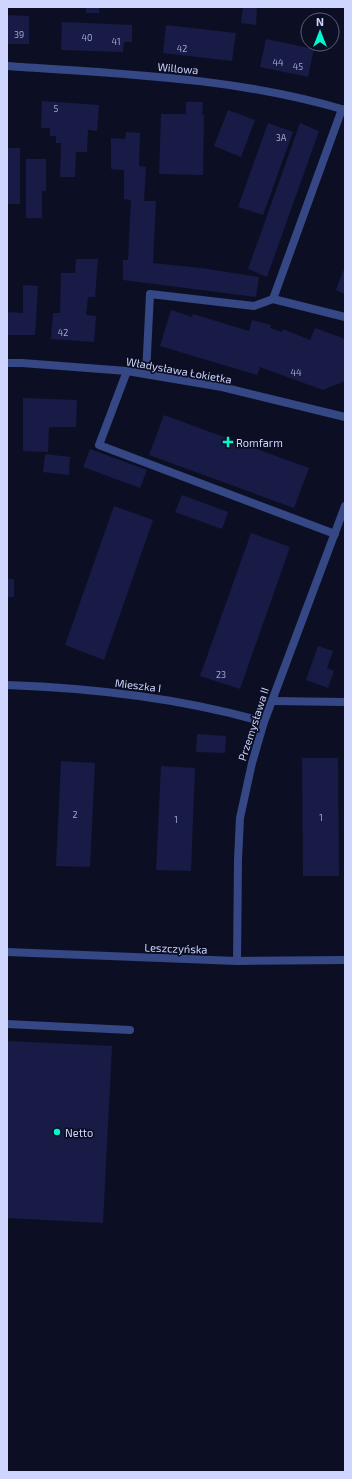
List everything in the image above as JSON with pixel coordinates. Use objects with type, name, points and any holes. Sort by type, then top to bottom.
[{"type":"street","name":"Willowa","points":[[7,66],[196,80],[248,87],[343,110]]},
{"type":"street","points":[[273,299],[343,110]]},
{"type":"street","points":[[146,374],[150,294],[254,306],[273,299],[345,317]]},
{"type":"street","name":"Władysława Łokietka","points":[[7,363],[127,371],[146,374],[222,387],[345,417]]},
{"type":"street","points":[[127,371],[99,446],[335,534]]},
{"type":"street","name":"Przemysława II","points":[[237,961],[240,818],[252,763],[264,722],[345,506]]},
{"type":"street","name":"Mieszka I","points":[[7,685],[62,687],[160,699],[235,714],[264,722]]},
{"type":"street","points":[[272,701],[345,702]]},
{"type":"street","name":"Leszczyńska","points":[[7,952],[237,961],[345,960]]},
{"type":"street","points":[[7,1024],[130,1030]]},
{"type":"building","points":[[86,7],[99,7],[99,13],[86,13]]},
{"type":"building","points":[[243,7],[257,7],[256,25],[241,23]]},
{"type":"building","points":[[7,15],[29,16],[29,44],[7,44]]},
{"type":"building","points":[[62,22],[132,25],[132,42],[124,42],[123,52],[61,50]]},
{"type":"building","points":[[166,25],[236,33],[232,61],[163,53]]},
{"type":"building","points":[[266,39],[300,46],[300,52],[313,52],[308,77],[260,67]]},
{"type":"building","points":[[42,101],[99,105],[97,131],[88,130],[87,152],[76,152],[75,177],[60,177],[61,143],[56,143],[56,136],[50,136],[50,128],[41,128]]},
{"type":"building","points":[[186,102],[203,102],[203,175],[159,174],[161,114],[186,114]]},
{"type":"building","points":[[228,110],[255,120],[241,157],[214,146]]},
{"type":"building","points":[[268,123],[293,132],[263,215],[238,207]]},
{"type":"building","points":[[300,123],[319,131],[267,277],[248,269]]},
{"type":"building","points":[[126,132],[140,133],[139,166],[146,167],[144,201],[156,201],[153,263],[201,268],[259,277],[256,297],[123,280],[123,260],[128,260],[131,200],[124,199],[124,170],[111,169],[111,138],[125,139]]},
{"type":"building","points":[[7,148],[20,148],[20,204],[7,204]]},
{"type":"building","points":[[26,159],[46,159],[46,191],[42,191],[42,218],[26,218]]},
{"type":"building","points":[[76,259],[98,259],[95,297],[88,297],[86,315],[96,316],[94,342],[51,339],[53,313],[60,313],[61,273],[75,273]]},
{"type":"building","points":[[345,266],[345,294],[336,290]]},
{"type":"building","points":[[23,285],[38,286],[35,335],[7,335],[7,312],[23,313]]},
{"type":"building","points":[[171,310],[192,317],[193,314],[249,331],[252,320],[271,325],[270,328],[282,332],[283,329],[310,340],[315,328],[345,339],[345,381],[323,390],[260,367],[257,375],[160,346]]},
{"type":"building","points":[[23,398],[77,400],[76,427],[49,427],[48,452],[23,451]]},
{"type":"building","points":[[164,415],[309,468],[294,508],[149,455]]},
{"type":"building","points":[[90,449],[147,470],[140,488],[83,467]]},
{"type":"building","points":[[45,454],[70,457],[69,475],[43,472]]},
{"type":"building","points":[[182,495],[228,512],[222,529],[175,512]]},
{"type":"building","points":[[114,506],[153,520],[104,660],[65,645]]},
{"type":"building","points":[[251,533],[290,547],[240,689],[200,676]]},
{"type":"building","points":[[7,579],[14,579],[14,597],[7,597]]},
{"type":"building","points":[[318,646],[333,651],[327,668],[334,671],[328,688],[306,680]]},
{"type":"building","points":[[197,734],[226,736],[225,753],[196,752]]},
{"type":"building","points":[[302,758],[338,758],[339,876],[303,876]]},
{"type":"building","points":[[61,761],[95,763],[90,867],[56,866]]},
{"type":"building","points":[[161,766],[195,768],[191,871],[156,870]]},
{"type":"building","name":"Netto","points":[[7,1041],[112,1046],[103,1223],[7,1218]]},
{"type":"place","name":"Romfarm","points":[[228,442]]},
{"type":"place","name":"Netto","points":[[57,1132]]}]
